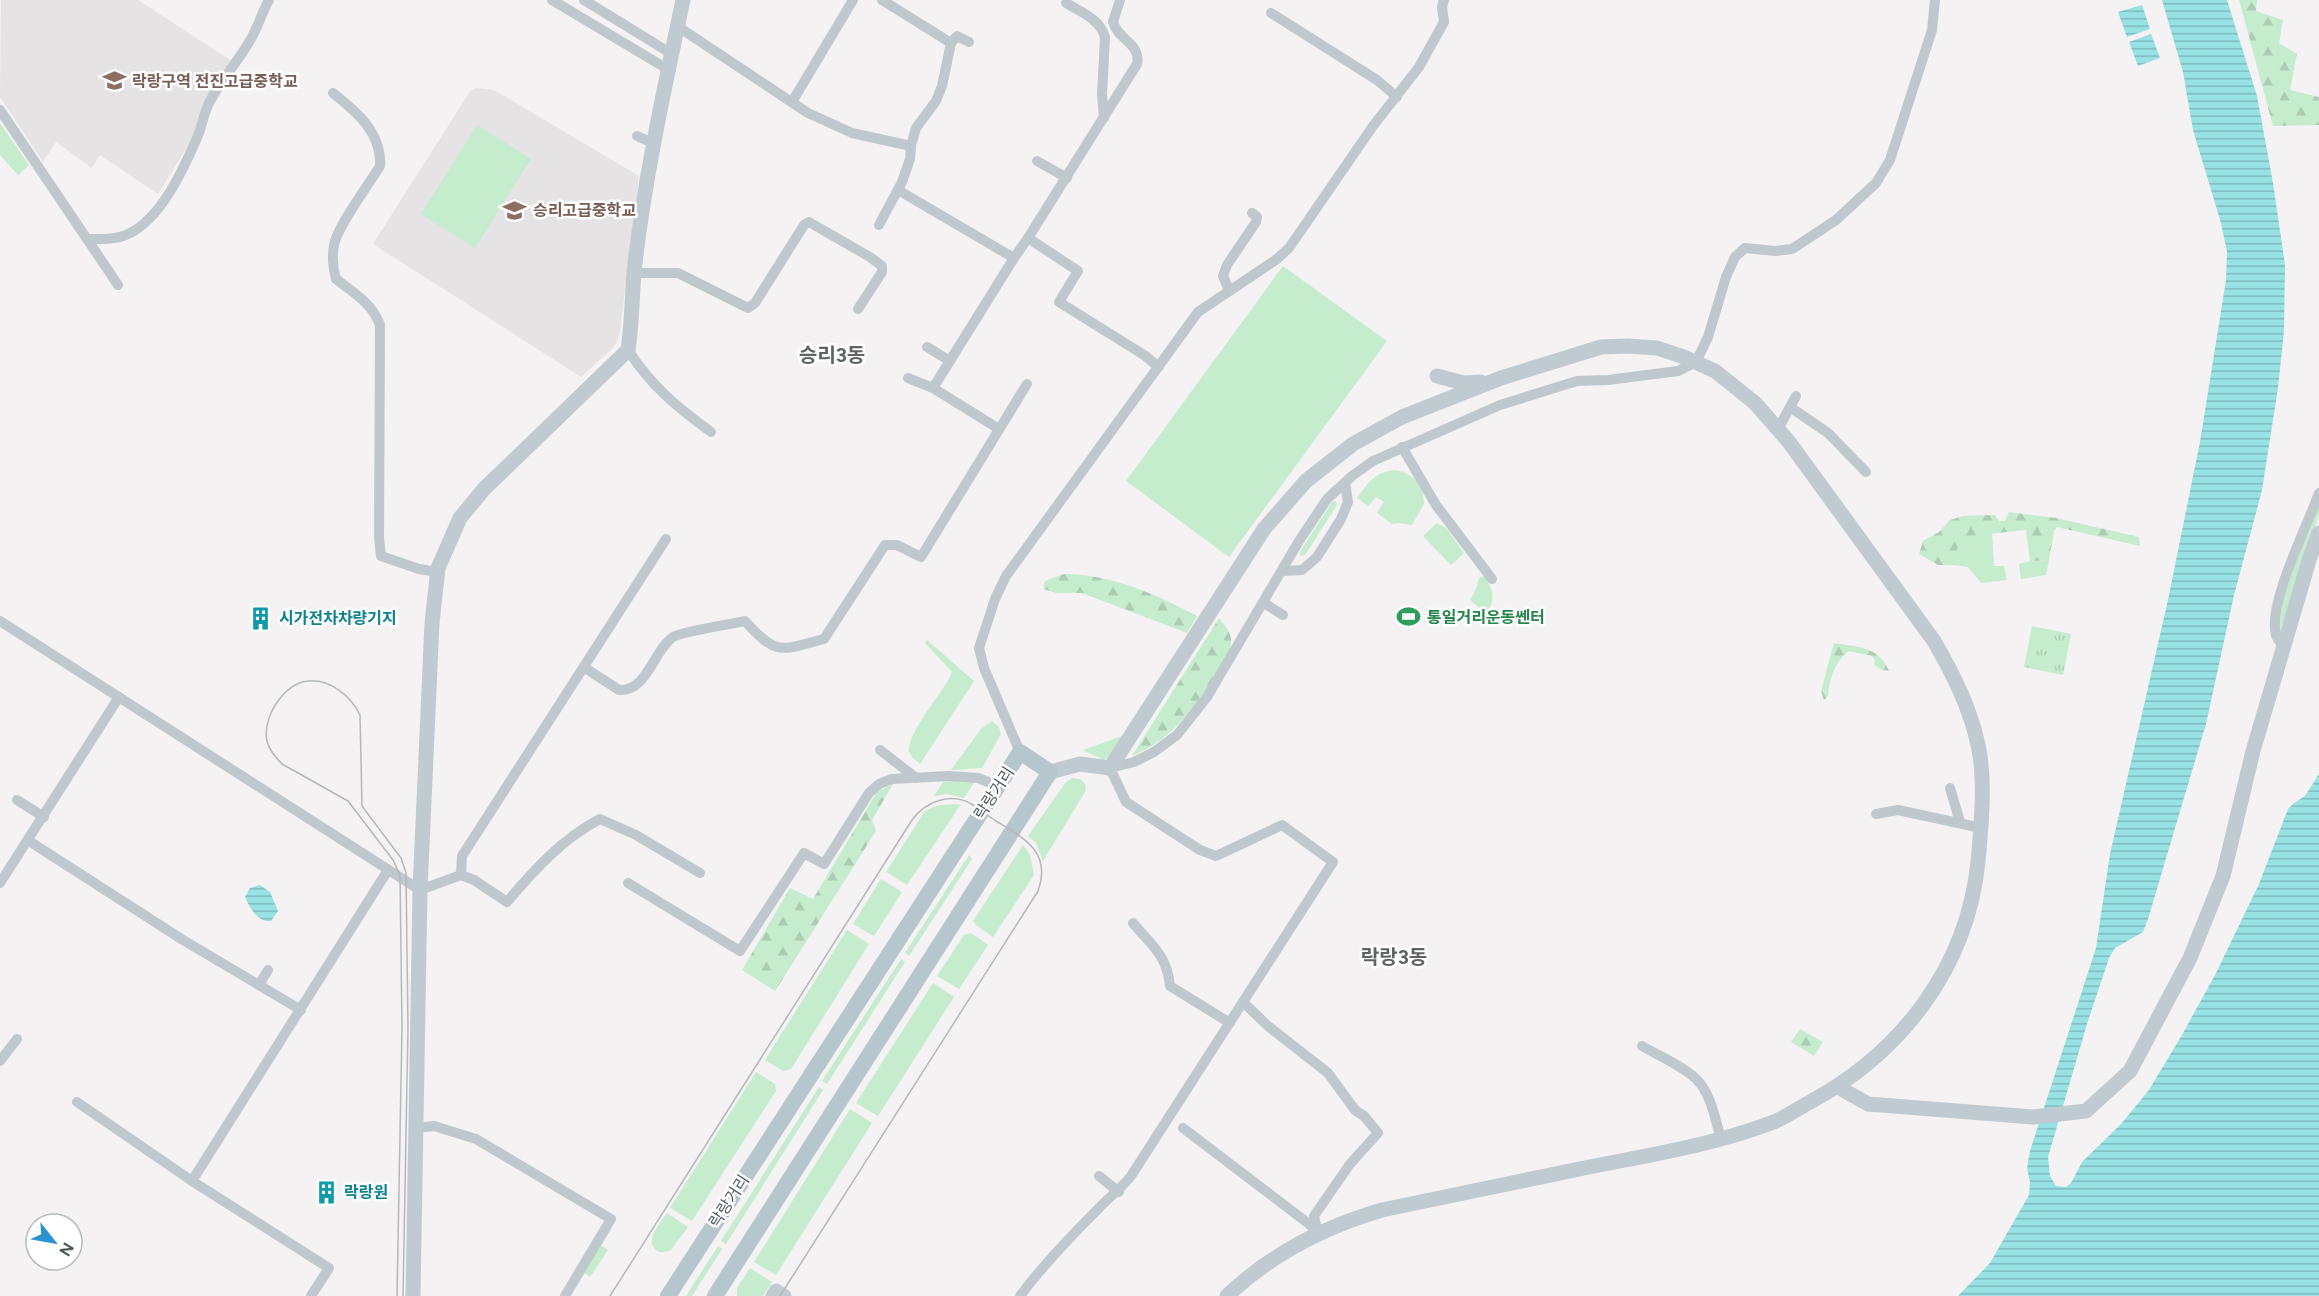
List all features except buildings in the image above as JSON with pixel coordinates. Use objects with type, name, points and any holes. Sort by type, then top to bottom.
[{"type":"main road","points":[[413,1296],[420,890],[432,623],[437,572],[460,518],[484,489],[628,350],[632,326],[634,273],[655,144],[683,0]]},
{"type":"main road","points":[[715,1296],[1050,772],[1080,764],[1110,768],[1264,530],[1282,506],[1320,469],[1353,444],[1402,417],[1501,378],[1600,347],[1657,348],[1696,362],[1734,385],[1755,403],[1778,429],[1934,641],[1953,674],[1979,747],[1981,828],[1975,892],[1962,935],[1943,973],[1921,1009],[1896,1039],[1867,1066],[1838,1087],[1773,1123],[1704,1144],[1382,1210],[1350,1220],[1303,1241],[1257,1271],[1227,1296]]},
{"type":"main road","points":[[1437,376],[1464,383],[1501,378]]},
{"type":"main road","points":[[1838,1087],[1868,1104],[2033,1117],[2086,1111],[2130,1071],[2190,958],[2223,876],[2253,751],[2319,533]]},
{"type":"main road","name":"락랑거리","points":[[668,1296],[1020,753],[1050,772]]},
{"type":"main road","points":[[773,1296],[776,1292],[784,1296]]},
{"type":"street","points":[[87,239],[107,239],[128,235],[151,218],[182,169],[198,136],[204,114],[213,96],[249,43],[261,22],[263,11],[269,0]]},
{"type":"street","points":[[552,0],[669,70]]},
{"type":"street","points":[[584,0],[672,54]]},
{"type":"street","points":[[792,102],[853,0]]},
{"type":"street","points":[[882,0],[951,43]]},
{"type":"street","points":[[933,388],[1137,64],[1138,57],[1135,48],[1119,34],[1113,22],[1120,0]]},
{"type":"street","points":[[1020,753],[984,668],[979,648],[1006,576],[1198,312],[1277,259],[1289,248],[1373,126],[1419,67],[1444,22],[1442,7],[1444,0]]},
{"type":"street","points":[[1020,1296],[1046,1263],[1100,1206],[1119,1192],[1244,1003],[1333,862],[1282,825],[1216,856],[1200,850],[1126,802],[1110,768],[1144,757],[1177,735],[1207,697],[1299,541],[1327,499],[1372,461],[1500,405],[1577,381],[1608,380],[1678,371],[1696,362],[1708,337],[1726,277],[1735,257],[1745,248],[1774,251],[1792,249],[1836,220],[1876,183],[1890,160],[1932,30],[1935,0]]},
{"type":"street","points":[[1066,3],[1099,23],[1103,29],[1105,37],[1102,95],[1104,118]]},
{"type":"street","points":[[1271,14],[1377,80],[1397,97]]},
{"type":"street","points":[[677,26],[808,113],[852,134],[911,146]]},
{"type":"street","points":[[879,225],[898,190],[910,159],[916,128],[936,101],[942,86],[951,43],[957,36],[969,42]]},
{"type":"street","points":[[333,93],[358,113],[368,126],[373,133],[381,156],[380,166],[339,232],[334,246],[333,270],[336,279],[364,300],[375,312],[380,325],[377,556],[418,569],[437,572]]},
{"type":"street","points":[[0,111],[118,285]]},
{"type":"street","points":[[637,136],[655,144]]},
{"type":"street","points":[[1037,161],[1067,178]]},
{"type":"street","points":[[898,190],[1014,258]]},
{"type":"street","points":[[1229,290],[1223,276],[1227,265],[1256,222],[1257,217],[1252,213]]},
{"type":"street","points":[[634,273],[678,273],[748,308],[755,303],[804,225],[809,222],[882,266],[882,272],[858,309]]},
{"type":"street","points":[[1028,238],[1078,272],[1059,302],[1144,355],[1159,367]]},
{"type":"street","points":[[927,347],[950,361]]},
{"type":"street","points":[[628,350],[643,374],[678,409],[711,432]]},
{"type":"street","points":[[908,378],[933,388],[999,429]]},
{"type":"street","points":[[585,668],[619,690],[626,690],[639,683],[658,653],[674,636],[745,621],[763,642],[783,650],[824,639],[885,545],[897,545],[921,557],[1027,384]]},
{"type":"street","points":[[1778,429],[1796,396]]},
{"type":"street","points":[[1790,407],[1828,433],[1866,472]]},
{"type":"street","points":[[1402,447],[1436,505],[1492,579]]},
{"type":"street","points":[[1283,571],[1302,570],[1317,557],[1341,519],[1348,502],[1345,483]]},
{"type":"street","points":[[2283,646],[2276,637],[2277,609],[2286,576],[2319,494]]},
{"type":"street","points":[[461,875],[462,856],[666,539]]},
{"type":"street","points":[[1264,603],[1283,615]]},
{"type":"street","points":[[0,621],[420,890],[461,875],[474,880],[507,902],[529,876],[581,829],[600,819],[636,834],[700,873]]},
{"type":"street","points":[[0,883],[119,697]]},
{"type":"street","points":[[880,750],[916,778]]},
{"type":"street","points":[[628,884],[740,951],[804,853],[824,864],[869,793],[879,784],[892,779],[950,776],[978,778],[998,786]]},
{"type":"street","points":[[1950,788],[1960,822]]},
{"type":"street","points":[[17,800],[44,817]]},
{"type":"street","points":[[1876,814],[1898,810],[1981,828]]},
{"type":"street","points":[[29,841],[183,940],[301,1010]]},
{"type":"street","points":[[192,1181],[214,1142],[301,1010],[388,870]]},
{"type":"street","points":[[1133,923],[1164,960],[1170,986],[1230,1023]]},
{"type":"street","points":[[258,985],[268,970]]},
{"type":"street","points":[[1244,1003],[1268,1026],[1328,1073],[1355,1110],[1364,1116],[1378,1132],[1350,1164],[1314,1216],[1318,1234]]},
{"type":"street","points":[[0,1061],[17,1039]]},
{"type":"street","points":[[1642,1046],[1695,1077],[1709,1102],[1721,1138]]},
{"type":"street","points":[[77,1102],[192,1181],[329,1268],[311,1296]]},
{"type":"street","points":[[416,1128],[434,1126],[476,1139],[611,1219],[565,1296]]},
{"type":"street","points":[[1183,1128],[1309,1224],[1318,1234]]},
{"type":"street","points":[[1099,1176],[1119,1192]]},
{"type":"shaded area","name":"락랑구역 전진고급중학교","points":[[1,0],[138,0],[238,65],[158,194],[100,155],[92,168],[56,142],[43,162],[0,97]]},
{"type":"shaded area","name":"승리고급중학교","points":[[476,88],[494,90],[639,176],[620,331],[612,349],[581,377],[373,244],[471,90]]},
{"type":"green space","points":[[2239,0],[2257,0],[2256,11],[2283,20],[2279,43],[2297,54],[2290,90],[2319,97],[2319,125],[2273,126]]},
{"type":"green space","points":[[0,123],[29,165],[18,175],[0,155]]},
{"type":"green space","points":[[477,125],[531,159],[475,248],[421,214]]},
{"type":"green space","points":[[1283,266],[1387,341],[1229,557],[1126,481]]},
{"type":"green space","points":[[1394,470],[1407,473],[1420,485],[1422,491],[1424,504],[1412,525],[1392,524],[1377,513],[1384,502],[1376,497],[1368,506],[1357,498],[1377,476]]},
{"type":"green space","points":[[2319,500],[2319,515],[2280,631],[2278,629],[2284,595]]},
{"type":"green space","points":[[1336,501],[1337,505],[1305,555],[1300,556],[1300,552],[1332,502]]},
{"type":"green space","points":[[2009,512],[2056,518],[2139,537],[2140,546],[2057,527],[2054,531],[2049,560],[2030,561],[2026,530],[1960,537],[1954,565],[1938,565],[1919,554],[1923,541],[1939,532],[1950,520],[1963,516],[1995,515],[1999,521],[2005,521]]},
{"type":"green space","points":[[1437,523],[1446,528],[1464,553],[1451,565],[1423,536]]},
{"type":"green space","points":[[1992,532],[1994,566],[2004,566],[2007,580],[1981,583],[1968,567],[1954,565],[1959,537]]},
{"type":"green space","points":[[2049,560],[2046,575],[2021,579],[2019,564]]},
{"type":"green space","points":[[1064,574],[1115,581],[1165,600],[1197,616],[1187,633],[1082,593],[1056,593],[1043,589],[1045,581]]},
{"type":"green space","points":[[1484,576],[1490,585],[1492,594],[1488,612],[1470,600],[1479,578]]},
{"type":"green space","points":[[1219,618],[1229,633],[1231,643],[1229,652],[1215,677],[1176,727],[1156,743],[1132,756]]},
{"type":"green space","points":[[2032,626],[2071,634],[2063,675],[2024,667]]},
{"type":"green space","points":[[927,640],[974,681],[920,764],[910,754],[913,736],[952,672],[925,643]]},
{"type":"green space","points":[[1834,643],[1873,652],[1885,663],[1889,671],[1874,665],[1875,660],[1872,656],[1849,651],[1836,665],[1831,677],[1828,696],[1824,700],[1821,691]]},
{"type":"green space","points":[[992,721],[999,727],[1001,734],[982,768],[951,770],[981,729]]},
{"type":"green space","points":[[1125,735],[1110,756],[1104,760],[1083,750]]},
{"type":"green space","points":[[1072,778],[1083,781],[1086,786],[1085,792],[1043,861],[1036,843],[1028,836],[1066,782]]},
{"type":"green space","points":[[967,780],[974,783],[964,798],[947,794],[934,796],[943,782]]},
{"type":"green space","points":[[893,784],[872,820],[876,831],[775,991],[742,970],[790,888],[813,899],[877,792]]},
{"type":"green space","points":[[961,804],[907,885],[886,872],[925,811],[939,805]]},
{"type":"green space","points":[[1023,845],[1030,855],[1034,875],[993,937],[973,921]]},
{"type":"green space","points":[[969,855],[972,859],[909,956],[905,953]]},
{"type":"green space","points":[[881,879],[902,892],[874,936],[853,924]]},
{"type":"green space","points":[[847,930],[869,944],[791,1069],[783,1071],[765,1060]]},
{"type":"green space","points":[[971,933],[988,945],[959,989],[937,976],[964,935]]},
{"type":"green space","points":[[901,959],[905,962],[827,1084],[822,1081]]},
{"type":"green space","points":[[933,983],[954,997],[878,1116],[856,1103]]},
{"type":"green space","points":[[1800,1029],[1823,1042],[1814,1056],[1791,1042]]},
{"type":"green space","points":[[756,1072],[775,1084],[776,1091],[692,1221],[670,1208]]},
{"type":"green space","points":[[819,1087],[823,1090],[726,1244],[721,1241]]},
{"type":"green space","points":[[850,1109],[872,1123],[776,1275],[754,1262]]},
{"type":"green space","points":[[667,1213],[688,1227],[671,1250],[662,1252],[656,1250],[652,1241],[655,1231]]},
{"type":"green space","points":[[600,1245],[608,1250],[590,1277],[583,1272]]},
{"type":"green space","points":[[718,1246],[722,1249],[692,1296],[686,1296]]},
{"type":"green space","points":[[750,1268],[772,1282],[763,1296],[737,1296],[737,1288]]},
{"type":"water","points":[[2162,0],[2227,0],[2257,96],[2273,183],[2285,265],[2284,331],[2278,388],[2262,490],[2234,595],[2206,724],[2143,932],[2115,948],[2109,958],[2048,1157],[2050,1176],[2056,1186],[2066,1187],[2071,1183],[2082,1162],[2121,1124],[2149,1090],[2215,975],[2259,884],[2288,809],[2305,796],[2319,774],[2319,1296],[1958,1296],[1990,1263],[2029,1195],[2030,1182],[2027,1168],[2030,1151],[2096,948],[2110,854],[2168,600],[2200,442],[2226,280],[2227,252],[2221,223],[2193,130],[2183,72]]},
{"type":"water","points":[[2142,5],[2150,29],[2127,37],[2118,12]]},
{"type":"water","points":[[2151,34],[2160,58],[2138,66],[2129,42]]},
{"type":"water","points":[[260,885],[270,892],[278,911],[271,921],[258,917],[245,897],[250,888]]},
{"type":"tram line","points":[[397,1296],[402,1028],[400,875],[393,860],[348,801],[282,764],[269,748],[266,732],[276,704],[290,688],[308,681],[324,683],[339,690],[351,701],[360,715],[362,806],[401,858],[406,873],[408,1027],[403,1296]]},
{"type":"tram line","points":[[610,1296],[912,820],[924,808],[939,800],[965,801],[1025,840],[1033,848],[1041,866],[1038,891],[780,1296]]},
{"type":"place","name":"락랑구역 전진고급중학교","points":[[114,81]]},
{"type":"place","name":"승리고급중학교","points":[[515,210]]},
{"type":"place","name":"통일거리운동쎈터","points":[[1409,617]]},
{"type":"place","name":"시가전차차량기지","points":[[261,618]]},
{"type":"place","name":"락랑원","points":[[326,1192]]},
{"type":"district","name":"승리3동","points":[[832,355]]},
{"type":"district","name":"락랑3동","points":[[1394,957]]}]
